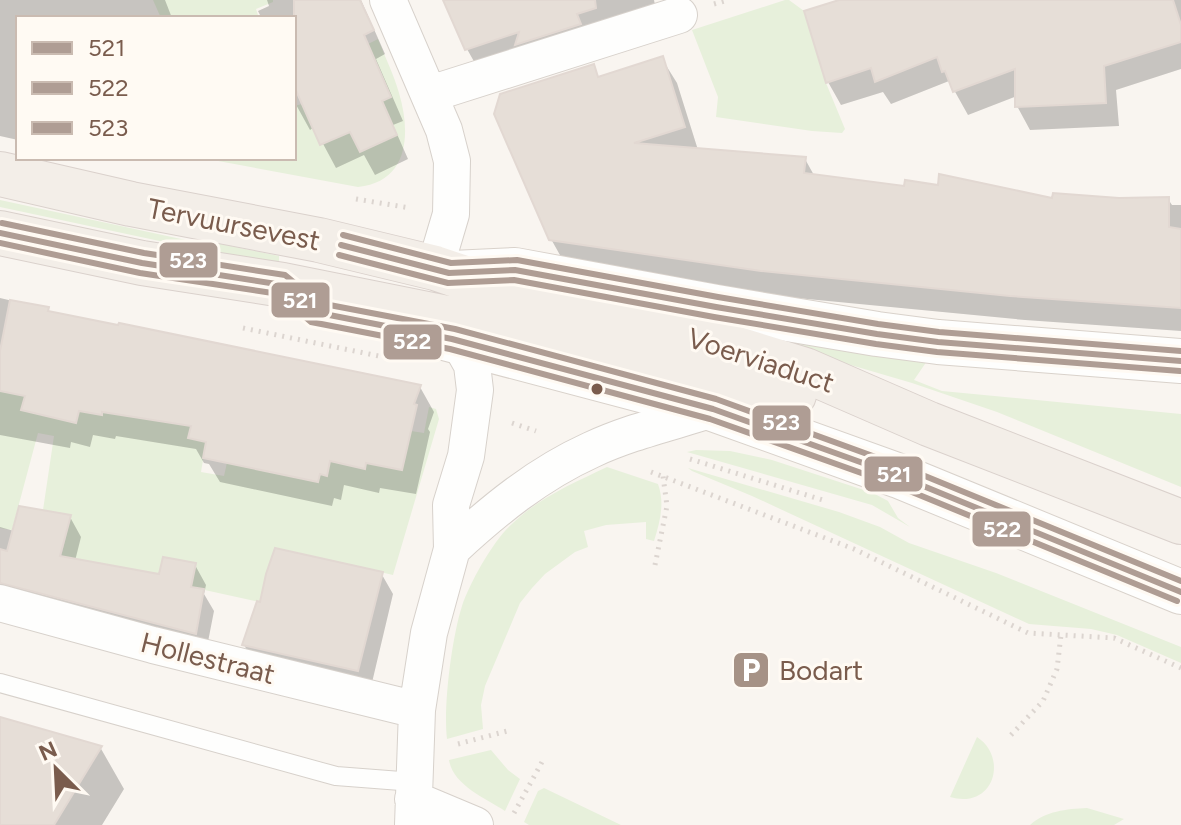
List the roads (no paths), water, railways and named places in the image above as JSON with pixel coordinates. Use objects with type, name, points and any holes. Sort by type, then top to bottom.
[{"type":"main road","name":"Tervuursevest","points":[[0,174],[131,204],[319,240],[442,270],[515,270],[716,307],[938,342],[1181,361]]},
{"type":"main road","name":"Tervuursevest","points":[[0,233],[142,263],[283,285],[563,341]]},
{"type":"main road","name":"Voerviaduct","points":[[442,270],[506,292],[695,336],[805,370],[929,424],[1181,522]]},
{"type":"main road","name":"Tervuursevest","points":[[283,285],[314,312],[452,339],[713,409],[899,476],[1181,592]]},
{"type":"main road","name":"Voerviaduct","points":[[563,341],[929,424]]},
{"type":"street","points":[[388,0],[430,94],[452,161],[451,214],[442,270]]},
{"type":"street","points":[[430,94],[679,15]]},
{"type":"street","points":[[452,339],[468,356],[475,381],[466,456],[451,505],[452,549],[429,633],[417,710],[414,789],[475,825]]},
{"type":"street","points":[[452,549],[521,490],[571,460],[621,438],[713,409]]},
{"type":"street","name":"Hollestraat","points":[[0,603],[153,645],[417,710]]},
{"type":"lane","points":[[0,683],[336,776],[414,789]]},
{"type":"place","name":"Bodart","points":[[751,670]]}]
